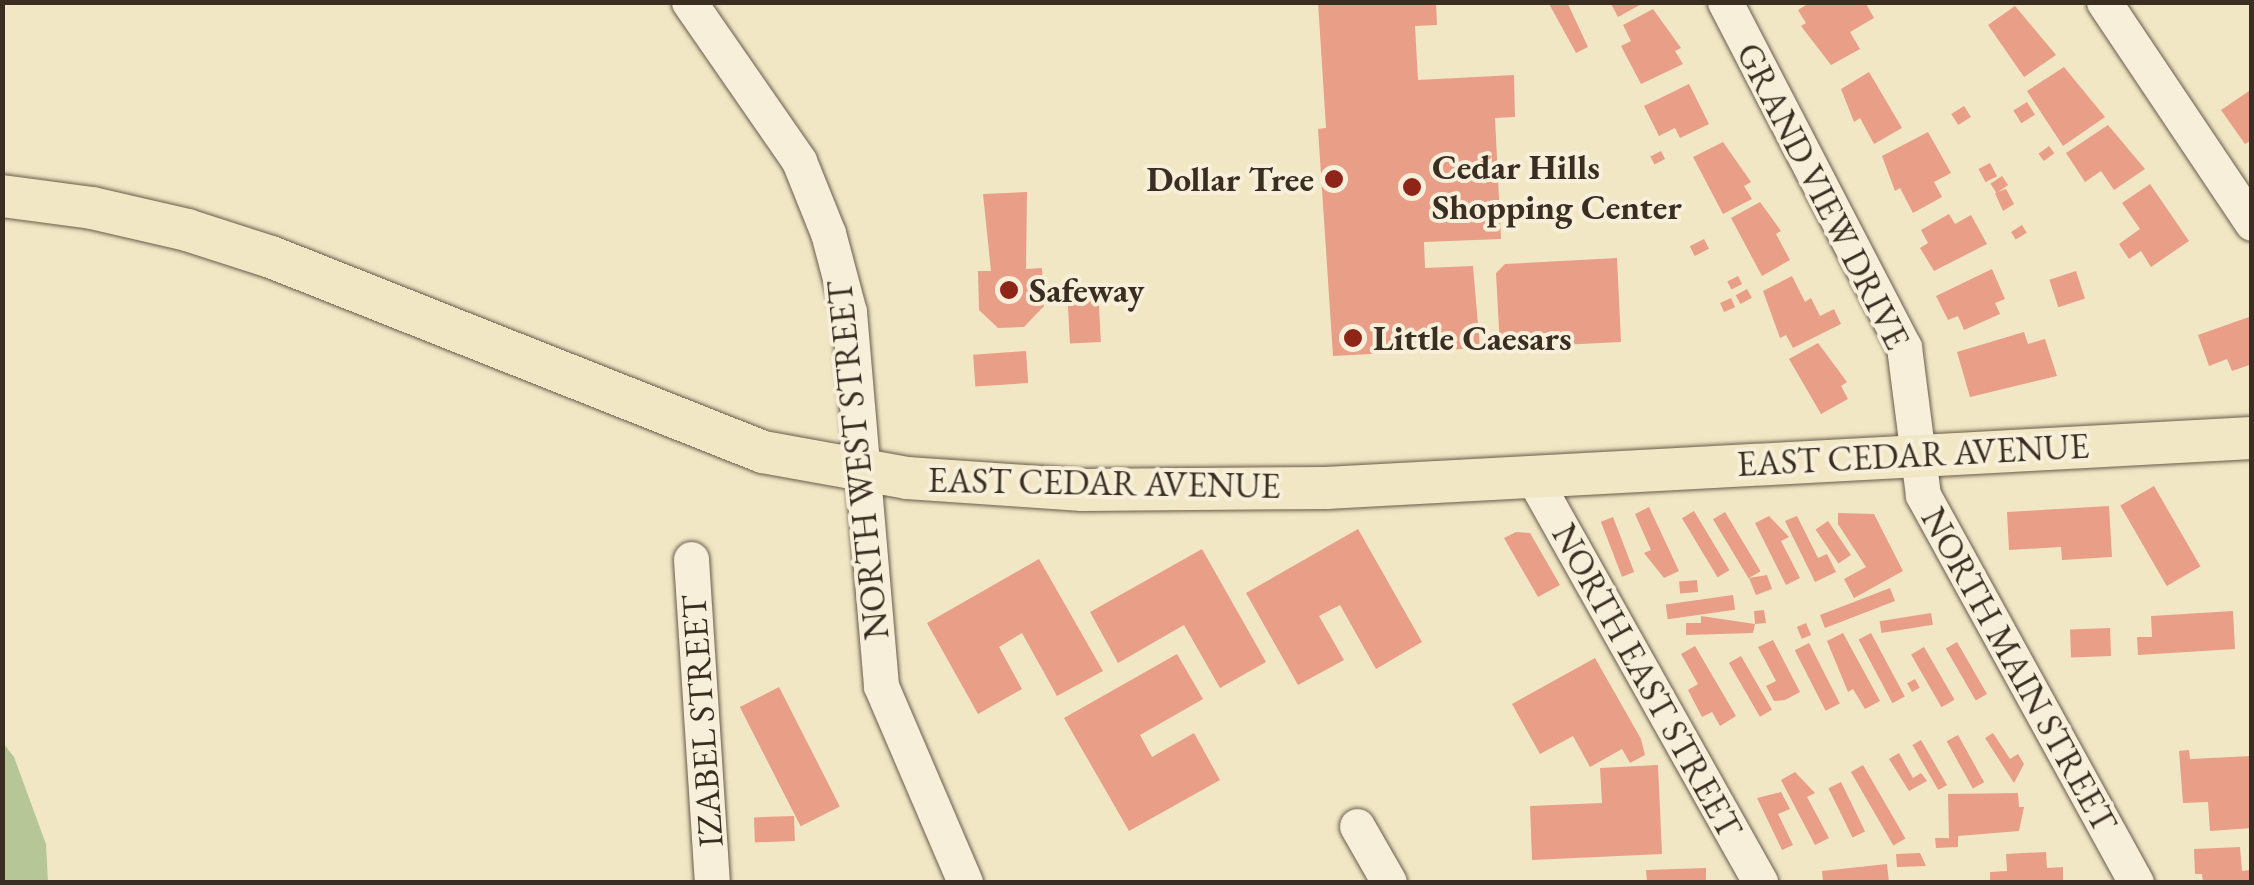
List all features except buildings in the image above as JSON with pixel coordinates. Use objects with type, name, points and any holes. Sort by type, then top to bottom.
[{"type":"main road","name":"EAST CEDAR AVENUE","points":[[2,196],[92,208],[271,257],[710,433],[763,452],[864,472],[1083,490],[1534,479],[1918,453],[2252,438]]},
{"type":"street","name":"NORTH WEST STREET","points":[[688,2],[799,161],[828,233],[849,312],[881,686],[965,882]]},
{"type":"street","name":"GRAND VIEW DRIVE","points":[[1725,2],[1904,347],[1918,453]]},
{"type":"street","points":[[2104,2],[2252,223]]},
{"type":"street","name":"NORTH MAIN STREET","points":[[1918,453],[1923,495],[2136,882]]},
{"type":"street","name":"NORTH EAST STREET","points":[[1534,479],[1760,882]]},
{"type":"street","name":"IZABEL STREET","points":[[692,560],[712,882]]},
{"type":"street","points":[[1358,826],[1389,882]]},
{"type":"green space","points":[[3,743],[14,757],[46,844],[48,882],[3,882]]},
{"type":"place","name":"Dollar Tree","points":[[1334,179]]},
{"type":"place","name":"Cedar Hills Shopping Center","points":[[1412,187]]},
{"type":"place","name":"Safeway","points":[[1009,290]]},
{"type":"place","name":"Little Caesars","points":[[1353,338]]}]
